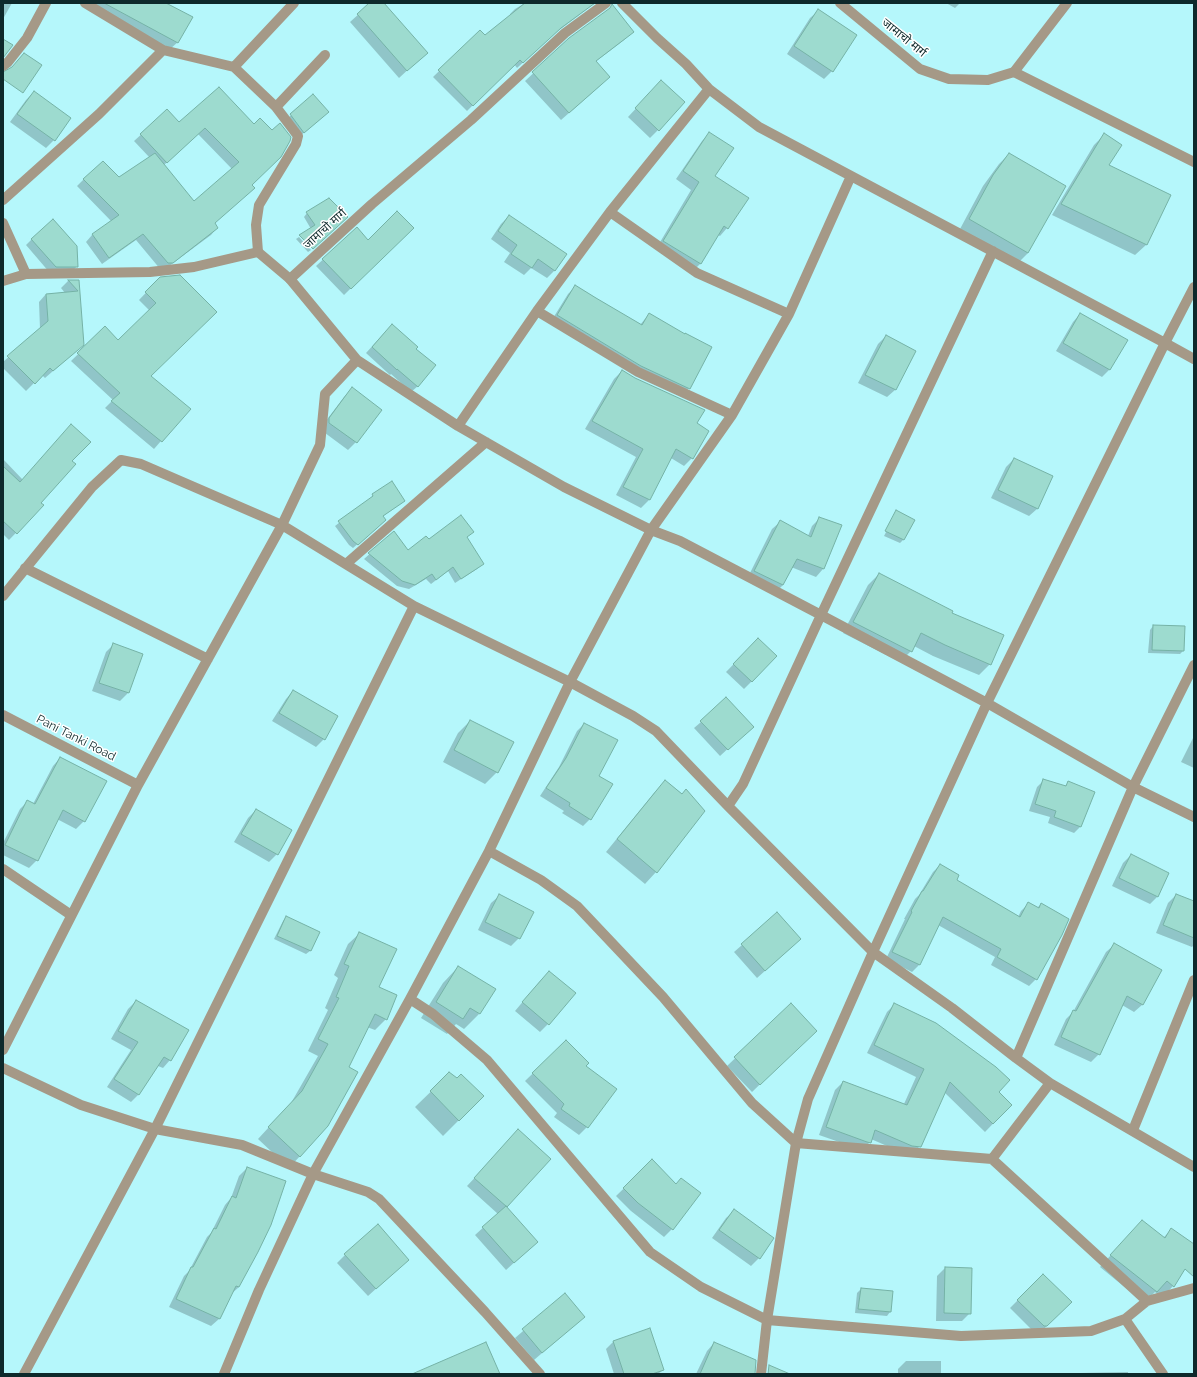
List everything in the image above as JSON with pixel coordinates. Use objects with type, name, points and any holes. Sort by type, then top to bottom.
[{"type":"street","points":[[3,66],[27,38],[46,3]]},
{"type":"street","points":[[85,3],[163,50],[234,67],[276,106],[298,136],[296,144],[259,205],[256,225],[258,252],[290,279],[357,360],[458,426],[564,487],[650,530],[680,541],[987,703],[1133,787],[1194,817]]},
{"type":"street","points":[[234,67],[294,3]]},
{"type":"street","name":"जामाचो मार्ग","points":[[290,279],[372,204],[471,120],[564,33],[606,3]]},
{"type":"street","points":[[622,3],[686,64],[709,89],[759,127],[1165,342],[1194,359]]},
{"type":"street","name":"जामाचो मार्ग","points":[[840,3],[920,69],[949,79],[988,80],[1014,72]]},
{"type":"street","points":[[1067,3],[1014,72],[1194,162]]},
{"type":"street","points":[[3,200],[99,114],[163,50]]},
{"type":"street","points":[[276,106],[326,55]]},
{"type":"street","points":[[458,426],[537,311],[610,212],[709,89]]},
{"type":"street","points":[[224,1374],[259,1290],[313,1174],[410,999],[489,851],[570,682],[650,530],[732,415],[789,314],[851,176]]},
{"type":"street","points":[[610,212],[697,273],[789,314]]},
{"type":"street","points":[[3,223],[26,274]]},
{"type":"street","points":[[728,806],[743,784],[820,615],[993,251]]},
{"type":"street","points":[[3,281],[26,274],[150,272],[194,267],[258,252]]},
{"type":"street","points":[[761,1374],[767,1320],[796,1143],[808,1099],[873,952],[987,703],[1165,342],[1194,287]]},
{"type":"street","points":[[537,311],[638,372],[732,415]]},
{"type":"street","points":[[3,1050],[138,785],[282,525],[320,445],[325,394],[357,360]]},
{"type":"street","points":[[346,564],[486,442]]},
{"type":"street","points":[[3,596],[92,487],[121,460],[141,464],[282,525],[414,606],[570,682],[633,716],[656,731],[873,952],[952,1008],[1050,1083],[1133,1130],[1194,1167]]},
{"type":"street","points":[[25,568],[208,659]]},
{"type":"street","points":[[24,1374],[156,1129],[414,606]]},
{"type":"street","points":[[1016,1058],[1133,787],[1194,666]]},
{"type":"street","name":"Pani Tanki Road","points":[[3,714],[138,785]]},
{"type":"street","points":[[489,851],[541,880],[577,906],[663,996],[752,1103],[796,1143],[992,1159],[1147,1302]]},
{"type":"street","points":[[3,869],[71,915]]},
{"type":"street","points":[[1133,1130],[1194,980]]},
{"type":"street","points":[[410,999],[433,1014],[487,1060],[650,1252],[701,1287],[767,1320],[961,1336],[1092,1331],[1125,1319],[1147,1302],[1194,1288]]},
{"type":"street","points":[[3,1068],[81,1105],[156,1129],[242,1145],[313,1174],[368,1192],[379,1199],[485,1312],[540,1374]]},
{"type":"street","points":[[992,1159],[1050,1083]]},
{"type":"street","points":[[1125,1319],[1163,1374]]},
{"type":"building","points":[[104,3],[166,3],[193,17],[178,43]]},
{"type":"building","points":[[369,3],[384,3],[428,53],[407,71],[357,14]]},
{"type":"building","points":[[525,3],[595,3],[561,28],[523,63],[520,60],[473,106],[438,70],[480,30],[485,35]]},
{"type":"building","points":[[612,4],[634,32],[596,61],[610,77],[569,113],[532,72],[569,38],[610,8]]},
{"type":"building","points":[[818,9],[857,35],[833,72],[794,46]]},
{"type":"building","points":[[3,39],[13,45],[3,58]]},
{"type":"building","points":[[24,53],[42,65],[23,93],[3,79],[3,72],[12,67]]},
{"type":"building","points":[[661,80],[685,102],[659,131],[635,108]]},
{"type":"building","points":[[219,87],[254,124],[260,118],[272,130],[280,123],[291,137],[281,157],[252,185],[255,188],[215,223],[218,228],[173,263],[168,263],[143,234],[109,258],[92,234],[119,215],[83,179],[103,161],[119,177],[155,153],[194,201],[239,162],[205,128],[167,163],[140,134],[167,109],[179,122]]},
{"type":"building","points":[[34,91],[71,118],[55,141],[17,114]]},
{"type":"building","points":[[313,94],[329,112],[304,133],[290,114]]},
{"type":"building","points":[[709,132],[734,148],[715,176],[749,198],[728,229],[724,226],[701,264],[663,241],[699,182],[683,171]]},
{"type":"building","points":[[1104,133],[1122,145],[1109,165],[1171,195],[1147,245],[1061,204]]},
{"type":"building","points":[[1009,153],[1066,186],[1028,253],[969,219],[993,175]]},
{"type":"building","points":[[329,198],[348,217],[313,249],[299,235],[315,225],[306,212]]},
{"type":"building","points":[[397,211],[414,228],[351,289],[322,259],[357,227],[368,240]]},
{"type":"building","points":[[509,215],[567,254],[555,271],[538,259],[532,268],[511,254],[517,245],[498,231]]},
{"type":"building","points":[[53,219],[77,246],[78,267],[56,267],[31,239]]},
{"type":"building","points":[[180,275],[217,312],[151,376],[191,409],[162,442],[111,401],[120,393],[77,353],[105,326],[118,340],[156,303],[145,292],[160,277]]},
{"type":"building","points":[[68,280],[79,280],[84,345],[53,371],[50,368],[35,384],[7,356],[48,321],[46,294],[78,291]]},
{"type":"building","points":[[575,285],[642,325],[649,313],[685,334],[712,347],[690,389],[641,366],[557,315]]},
{"type":"building","points":[[1080,313],[1128,340],[1110,370],[1063,343]]},
{"type":"building","points":[[392,324],[418,347],[416,349],[436,365],[418,387],[372,347]]},
{"type":"building","points":[[886,335],[916,351],[896,390],[865,375]]},
{"type":"building","points":[[622,370],[635,378],[705,410],[697,423],[709,431],[693,459],[676,449],[650,500],[623,487],[643,449],[592,421]]},
{"type":"building","points":[[352,387],[382,410],[357,443],[329,423],[329,418]]},
{"type":"building","points":[[71,424],[91,442],[72,461],[76,464],[41,503],[44,505],[17,534],[3,521],[3,466],[20,482]]},
{"type":"building","points":[[1014,458],[1053,476],[1038,509],[998,490]]},
{"type":"building","points":[[392,481],[405,501],[383,516],[386,520],[358,545],[353,541],[338,521],[373,496],[372,494]]},
{"type":"building","points":[[896,510],[915,520],[904,540],[885,531]]},
{"type":"building","points":[[461,515],[474,532],[467,537],[484,564],[461,579],[453,567],[436,580],[432,574],[415,585],[402,581],[368,553],[394,531],[408,550],[426,536],[429,539]]},
{"type":"building","points":[[819,517],[842,525],[824,569],[797,559],[783,585],[754,571],[780,520],[811,537]]},
{"type":"building","points":[[879,573],[953,611],[952,613],[1004,635],[991,665],[921,633],[912,652],[853,622]]},
{"type":"building","points":[[1153,625],[1185,626],[1184,651],[1152,650]]},
{"type":"building","points":[[758,638],[777,656],[752,682],[733,664]]},
{"type":"building","points":[[113,643],[143,654],[129,693],[99,683]]},
{"type":"building","points":[[293,690],[338,716],[325,740],[279,713]]},
{"type":"building","points":[[726,697],[754,727],[728,750],[700,721]]},
{"type":"building","points":[[470,720],[514,742],[498,773],[454,750]]},
{"type":"building","points":[[584,723],[618,740],[599,776],[613,784],[591,820],[569,806],[570,803],[546,788],[566,758]]},
{"type":"building","points":[[60,757],[107,781],[85,822],[63,810],[38,861],[5,845],[27,800],[35,804]]},
{"type":"building","points":[[1043,779],[1066,786],[1068,781],[1095,792],[1081,827],[1054,817],[1056,811],[1035,804]]},
{"type":"building","points":[[665,780],[682,794],[686,789],[705,811],[657,873],[617,839]]},
{"type":"building","points":[[256,809],[292,830],[278,855],[241,834]]},
{"type":"building","points":[[1131,854],[1169,873],[1158,897],[1119,878]]},
{"type":"building","points":[[940,864],[959,875],[957,880],[1020,917],[1028,902],[1039,908],[1041,903],[1069,919],[1062,935],[1037,980],[997,957],[1001,949],[943,917],[920,965],[892,952],[912,912],[911,911]]},
{"type":"building","points":[[499,894],[534,912],[520,939],[485,922]]},
{"type":"building","points":[[1176,894],[1194,901],[1194,938],[1163,925]]},
{"type":"building","points":[[777,912],[801,939],[765,971],[741,944]]},
{"type":"building","points":[[286,916],[320,932],[311,951],[277,936]]},
{"type":"building","points":[[359,932],[397,949],[379,987],[397,995],[387,1020],[375,1014],[349,1067],[358,1072],[328,1126],[300,1157],[268,1127],[302,1091],[328,1044],[318,1039],[339,998],[336,997],[349,966],[344,964]]},
{"type":"building","points":[[1114,943],[1162,970],[1143,1005],[1127,996],[1100,1055],[1061,1037],[1073,1010],[1076,1011]]},
{"type":"building","points":[[458,966],[496,989],[480,1014],[470,1008],[463,1019],[436,1002]]},
{"type":"building","points":[[549,971],[576,993],[549,1025],[522,1002]]},
{"type":"building","points":[[136,1000],[189,1030],[171,1061],[164,1057],[139,1095],[114,1079],[138,1042],[118,1031]]},
{"type":"building","points":[[791,1003],[817,1031],[760,1085],[734,1057]]},
{"type":"building","points":[[894,1003],[936,1023],[996,1067],[1010,1080],[999,1092],[1012,1105],[993,1124],[950,1082],[921,1147],[912,1146],[875,1130],[871,1143],[826,1127],[843,1081],[907,1105],[924,1069],[874,1045]]},
{"type":"building","points":[[566,1040],[589,1063],[586,1066],[617,1089],[588,1128],[561,1109],[564,1104],[532,1073]]},
{"type":"building","points":[[449,1072],[457,1078],[461,1074],[484,1096],[459,1121],[430,1091]]},
{"type":"building","points":[[518,1129],[551,1159],[507,1207],[474,1178]]},
{"type":"building","points":[[652,1159],[676,1184],[681,1178],[701,1193],[673,1230],[638,1203],[623,1188]]},
{"type":"building","points":[[247,1167],[286,1181],[271,1225],[239,1287],[236,1286],[220,1319],[176,1299],[191,1267],[193,1267],[214,1228],[216,1229],[232,1196],[236,1198]]},
{"type":"building","points":[[506,1206],[538,1242],[514,1263],[482,1227]]},
{"type":"building","points":[[734,1209],[774,1238],[760,1259],[719,1230]]},
{"type":"building","points":[[1142,1220],[1165,1238],[1171,1228],[1194,1244],[1194,1277],[1185,1269],[1174,1287],[1167,1281],[1157,1292],[1110,1255]]},
{"type":"building","points":[[378,1224],[409,1260],[376,1289],[344,1254]]},
{"type":"building","points":[[945,1267],[972,1268],[971,1314],[944,1313]]},
{"type":"building","points":[[1043,1274],[1072,1302],[1047,1326],[1044,1326],[1017,1300]]},
{"type":"building","points":[[861,1288],[893,1291],[891,1312],[858,1309]]},
{"type":"building","points":[[565,1293],[585,1317],[542,1353],[522,1329]]},
{"type":"building","points":[[650,1328],[664,1370],[652,1374],[624,1374],[613,1341]]},
{"type":"building","points":[[486,1342],[500,1374],[412,1374]]},
{"type":"building","points":[[714,1342],[756,1360],[755,1374],[700,1374]]},
{"type":"building","points":[[769,1365],[790,1374],[768,1374]]}]
